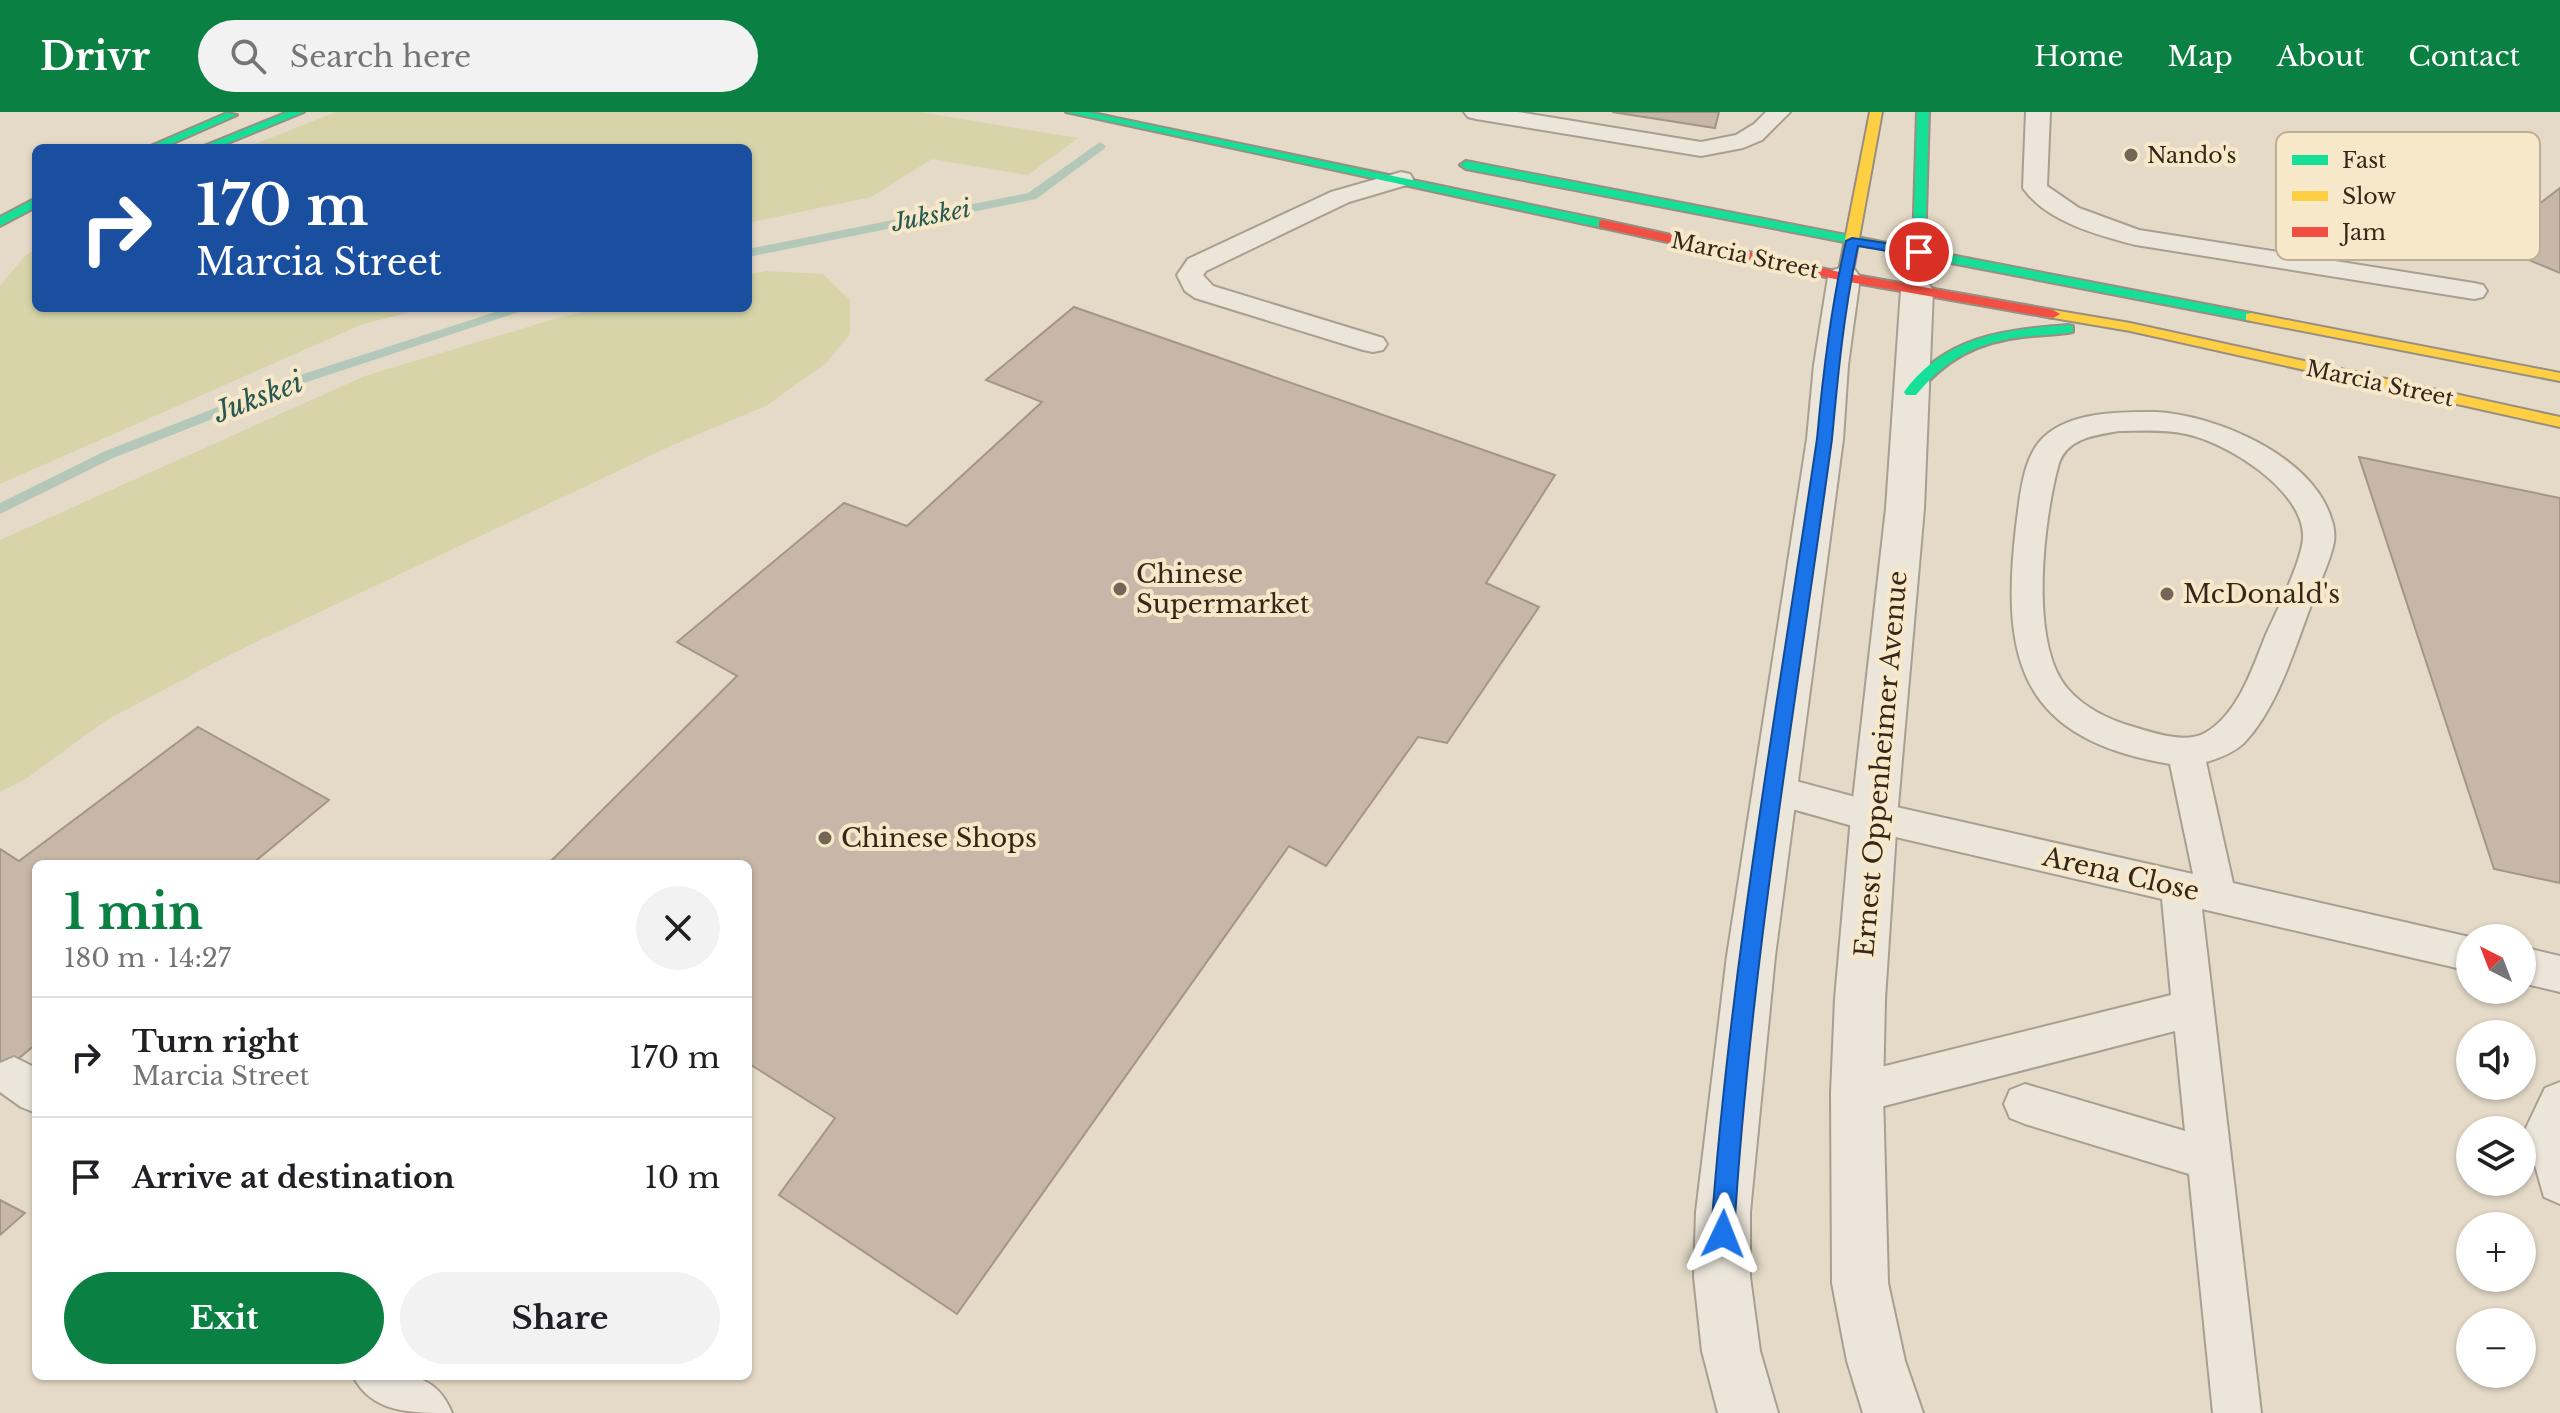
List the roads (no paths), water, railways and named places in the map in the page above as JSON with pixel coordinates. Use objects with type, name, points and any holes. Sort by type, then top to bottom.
[{"type":"main road","points":[[162,144],[238,112]]},
{"type":"main road","points":[[215,144],[298,112]]},
{"type":"main road","name":"Marcia Street","points":[[1072,112],[1401,179],[1844,277],[2130,327],[2560,422]]},
{"type":"main road","points":[[1844,277],[1876,112]]},
{"type":"main road","name":"Ernest Oppenheimer Avenue","points":[[1917,290],[1923,112]]},
{"type":"main road","name":"Marcia Street","points":[[1441,160],[2560,377]]},
{"type":"main road","points":[[0,224],[32,204]]},
{"type":"main road","points":[[0,224],[32,214]]},
{"type":"main road","points":[[1911,392],[1922,375],[1964,345],[2043,330],[2130,327]]},
{"type":"street","points":[[1748,1413],[1731,1351],[1722,1277],[1729,1135],[1773,790],[1825,439],[1831,365],[1844,277]]},
{"type":"street","name":"Ernest Oppenheimer Avenue","points":[[1893,1413],[1876,1361],[1860,1283],[1857,1093],[1860,999],[1874,817],[1905,508],[1917,290]]},
{"type":"lane","points":[[1476,112],[1701,149],[1730,146],[1765,131],[1778,112]]},
{"type":"lane","points":[[2038,112],[2035,188],[2056,208],[2088,223],[2136,237],[2276,259]]},
{"type":"lane","points":[[1373,344],[1221,297],[1194,285],[1190,275],[1197,265],[1340,197],[1401,179]]},
{"type":"lane","points":[[2280,260],[2474,291]]},
{"type":"lane","points":[[2119,422],[2192,425],[2247,447],[2297,490],[2313,511],[2319,534],[2313,560],[2251,707],[2215,745],[2186,753],[2131,742],[2099,729],[2073,714],[2048,691],[2038,675],[2028,636],[2028,576],[2033,514],[2049,449],[2064,435],[2119,422]]},
{"type":"lane","points":[[2186,753],[2199,892],[2193,1008],[2237,1413]]},
{"type":"lane","name":"Arena Close","points":[[1773,790],[1874,817],[2456,951]]},
{"type":"lane","points":[[2536,968],[2560,974]]},
{"type":"lane","points":[[1857,1093],[2193,1008]]},
{"type":"lane","points":[[2560,1102],[2547,1130],[2560,1182]]},
{"type":"lane","points":[[2025,1104],[2210,1159]]},
{"type":"lane","points":[[383,1380],[428,1413]]},
{"type":"waterway","name":"Jukskei","points":[[752,252],[1032,196],[1100,146]]},
{"type":"waterway","name":"Jukskei","points":[[0,509],[108,455],[302,379],[508,312]]},
{"type":"place","name":"Nando's","points":[[2131,155]]},
{"type":"place","name":"Chinese Supermarket","points":[[1120,589]]},
{"type":"place","name":"McDonald's","points":[[2167,594]]},
{"type":"place","name":"Chinese Shops","points":[[825,838]]}]
